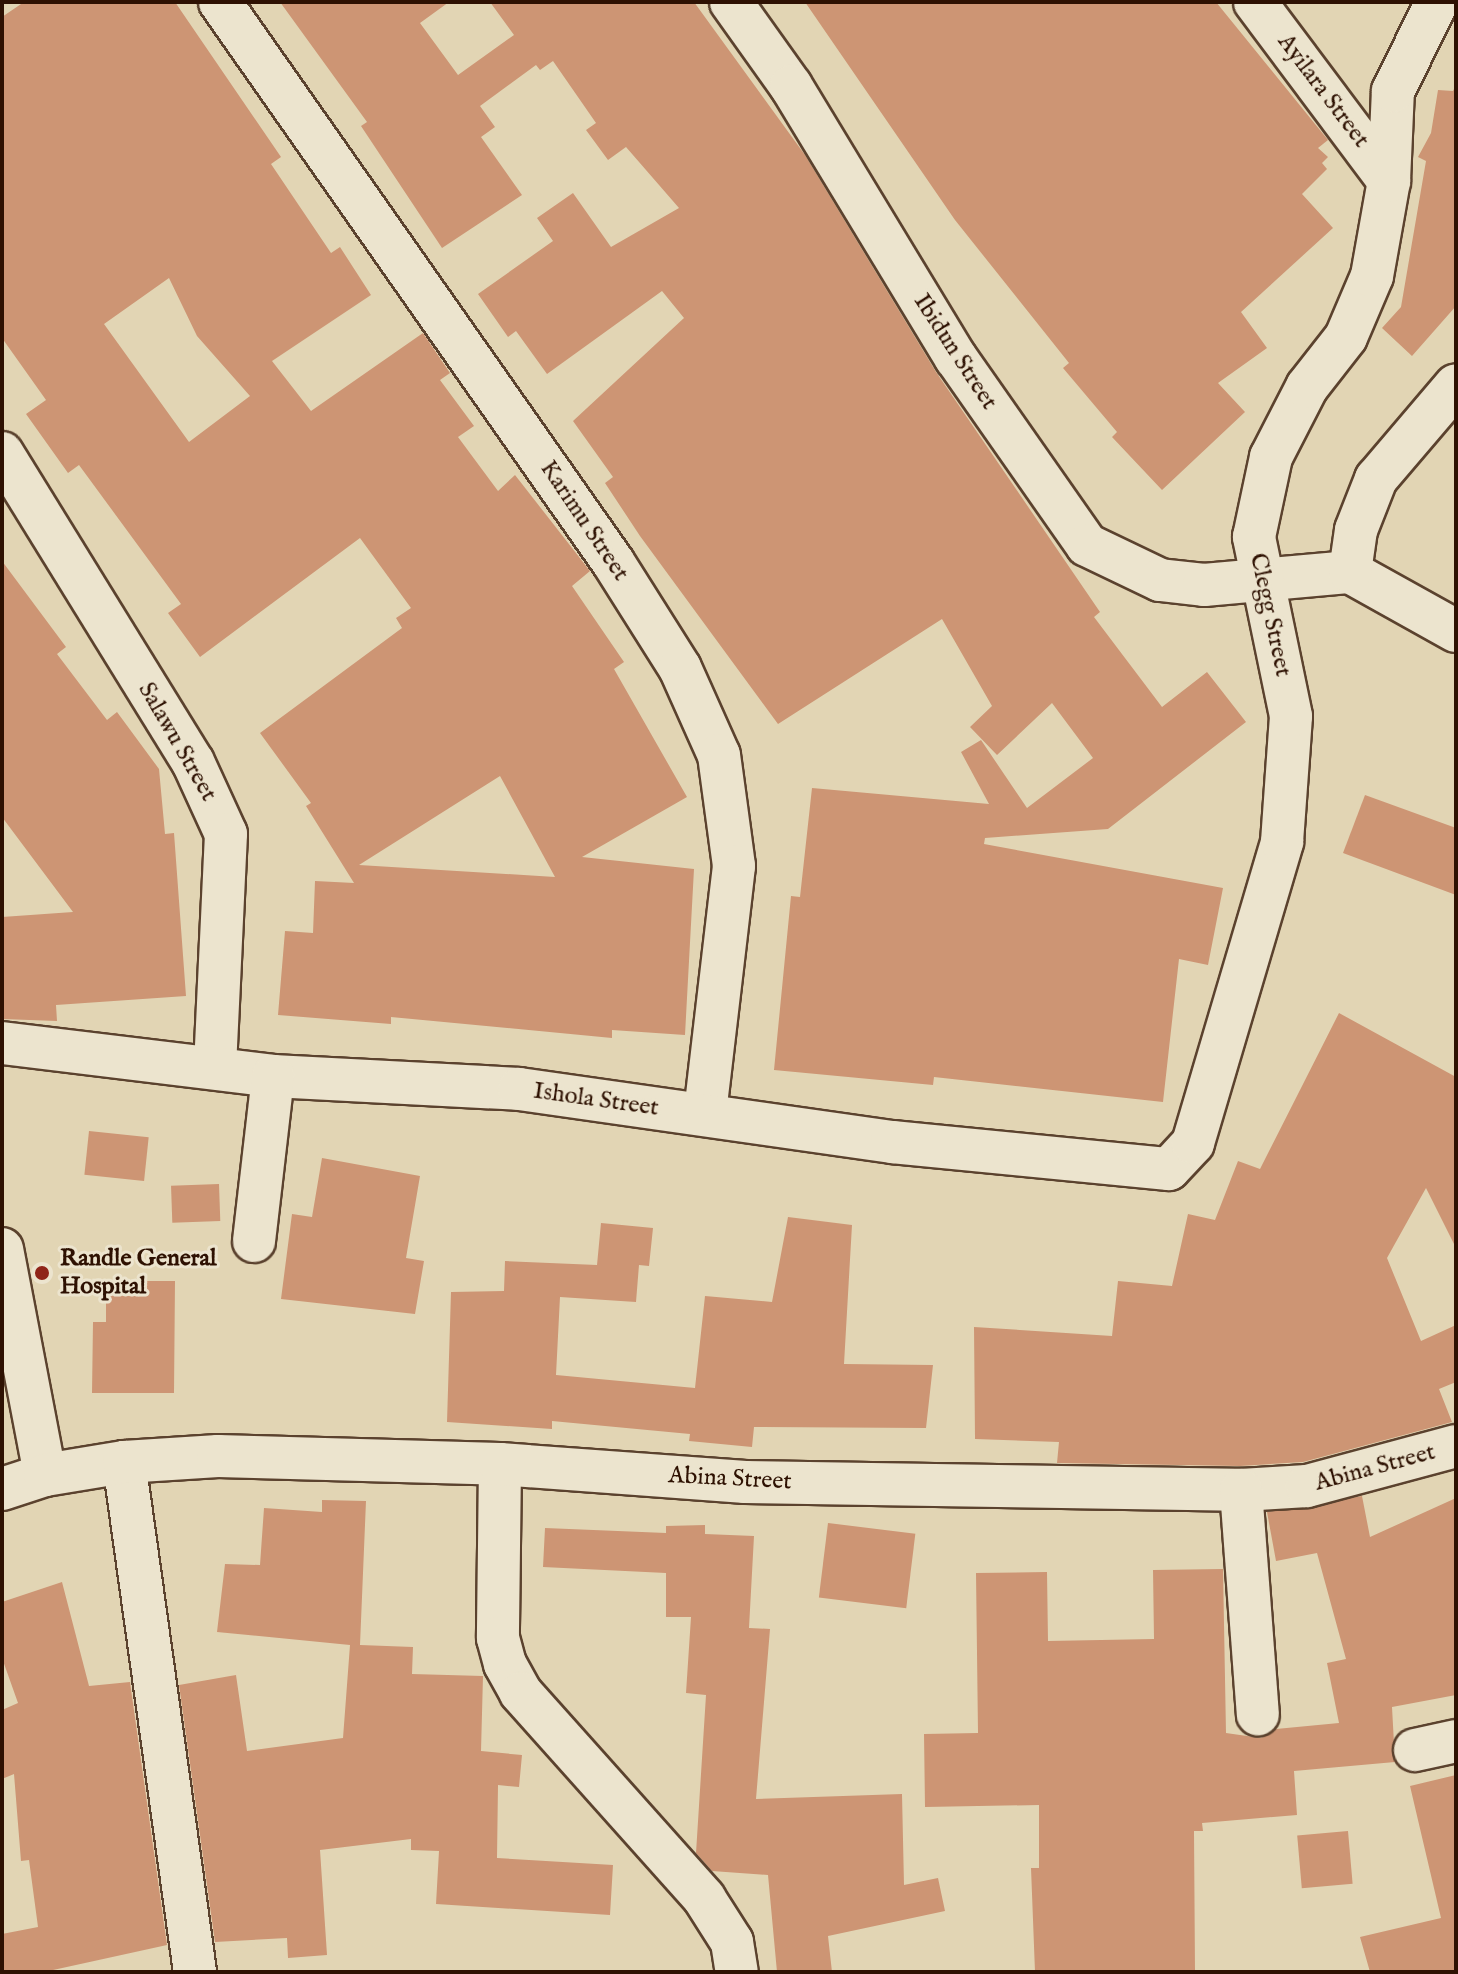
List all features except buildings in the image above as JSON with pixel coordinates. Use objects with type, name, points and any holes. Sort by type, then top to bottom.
[{"type":"street","name":"Karimu Street","points":[[220,2],[613,562],[680,668],[719,755],[734,866],[705,1114]]},
{"type":"street","name":"Ibidun Street","points":[[731,2],[791,86],[956,358],[1087,545],[1160,580],[1204,585],[1261,576],[1350,572]]},
{"type":"street","name":"Ayilara Street","points":[[1255,2],[1389,181]]},
{"type":"street","name":"Clegg Street","points":[[1184,1157],[1229,1033],[1282,842],[1291,716],[1254,537],[1271,457],[1307,387],[1346,337],[1372,276],[1389,181],[1393,91],[1437,2]]},
{"type":"street","points":[[1456,385],[1376,479],[1356,530],[1350,572],[1456,631]]},
{"type":"street","name":"Salawu Street","points":[[2,453],[193,762],[226,834],[215,1067]]},
{"type":"street","name":"Ishola Street","points":[[2,1043],[273,1076],[519,1089],[1148,1168],[1169,1169],[1184,1157]]},
{"type":"street","points":[[254,1241],[273,1076]]},
{"type":"street","points":[[2,1249],[45,1475]]},
{"type":"street","name":"Abina Street","points":[[2,1489],[45,1475],[124,1462],[218,1456],[500,1464],[745,1482],[1241,1490],[1307,1486],[1456,1446]]},
{"type":"street","points":[[124,1462],[195,1972]]},
{"type":"street","points":[[500,1464],[498,1638],[505,1664],[521,1693],[704,1898],[732,1942],[737,1972]]},
{"type":"street","points":[[1241,1490],[1258,1714]]},
{"type":"street","points":[[1415,1750],[1456,1741]]},
{"type":"place","name":"Randle General Hospital","points":[[42,1273]]}]
